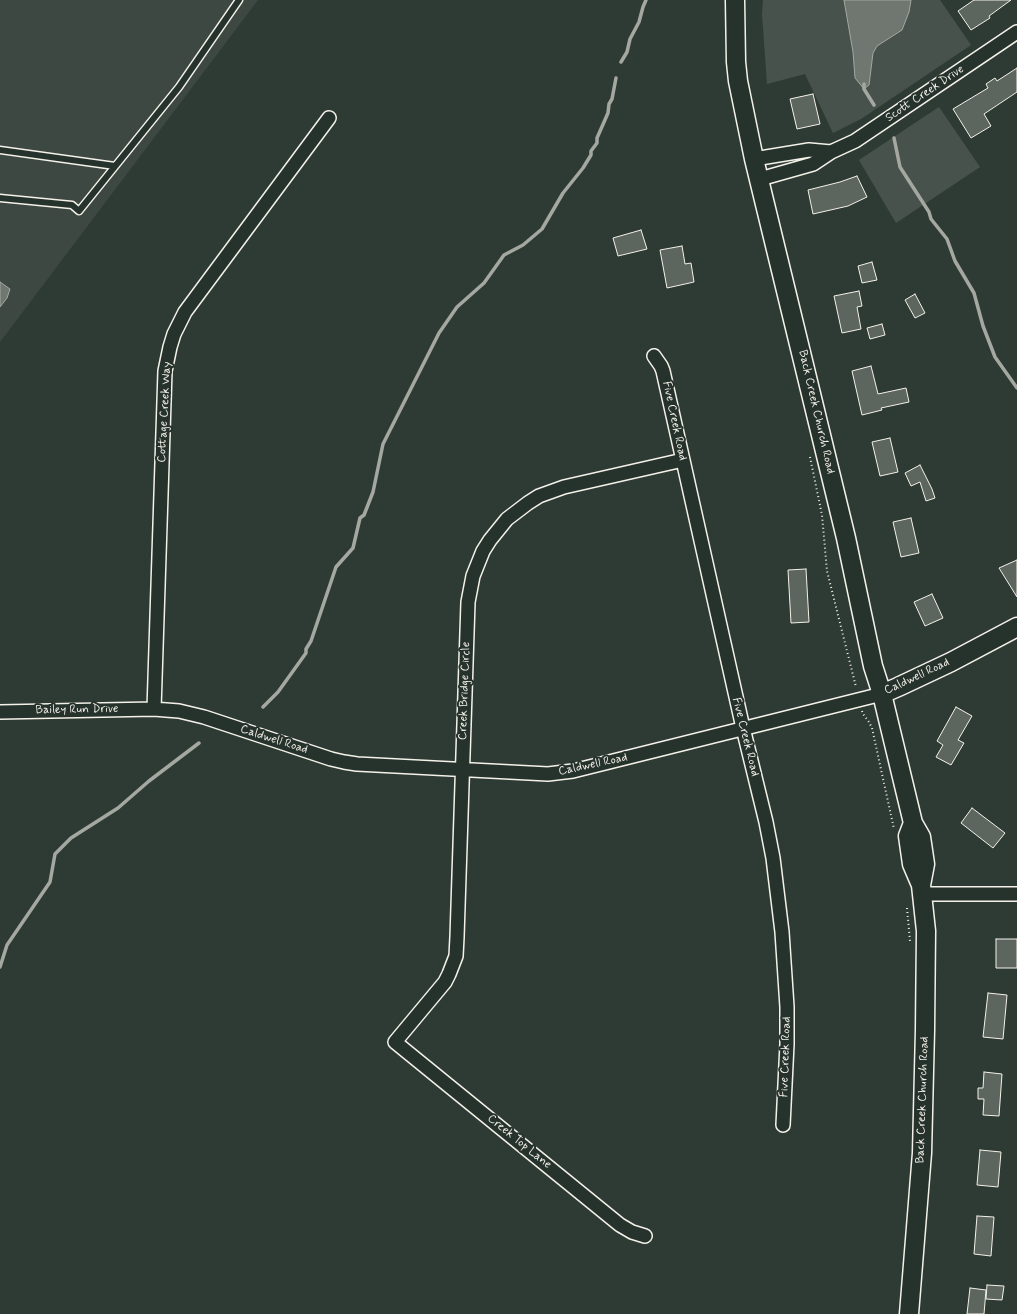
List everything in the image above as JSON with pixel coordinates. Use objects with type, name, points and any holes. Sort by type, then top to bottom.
[{"type":"street","name":"Back Creek Church Road","points":[[735,0],[736,62],[738,81],[754,159],[846,538],[873,666],[882,694],[913,823],[908,836],[912,864],[922,890],[926,931],[922,1153],[909,1314]]},
{"type":"street","name":"Scott Creek Drive","points":[[760,179],[813,164],[831,152],[855,141],[1017,32]]},
{"type":"street","name":"Cottage Creek Way","points":[[154,709],[165,371],[170,346],[176,329],[185,312],[329,118]]},
{"type":"street","name":"Scott Creek Drive","points":[[754,159],[809,150],[831,152]]},
{"type":"street","name":"Five Creek Road","points":[[654,356],[663,371],[770,844],[782,932],[787,1007],[787,1044],[783,1125]]},
{"type":"street","name":"Creek Bridge Circle","points":[[396,1042],[444,982],[456,956],[458,937],[468,602],[473,576],[480,557],[490,540],[507,519],[528,502],[552,491],[683,460]]},
{"type":"street","name":"Caldwell Road","points":[[154,709],[179,711],[204,717],[344,762],[357,764],[548,774],[567,772],[882,694],[951,662],[1017,627]]},
{"type":"street","name":"Bailey Run Drive","points":[[0,712],[154,709]]},
{"type":"street","points":[[922,890],[1017,894]]},
{"type":"street","name":"Creek Top Lane","points":[[396,1042],[620,1225],[632,1232],[645,1236]]},
{"type":"lane","points":[[0,198],[72,205],[79,211],[179,87],[239,0]]},
{"type":"lane","points":[[0,150],[115,166]]},
{"type":"path","points":[[822,516],[827,571],[856,684]]},
{"type":"path","points":[[860,707],[862,714],[872,728],[894,829]]},
{"type":"path","points":[[907,903],[910,946]]},
{"type":"shaded area","points":[[0,0],[258,0],[0,342]]},
{"type":"shaded area","points":[[763,0],[940,0],[971,45],[861,119],[833,133],[805,74],[767,84],[762,14]]},
{"type":"shaded area","points":[[844,0],[911,0],[909,12],[902,30],[877,46],[873,53],[869,85],[864,89],[855,78],[853,52]]},
{"type":"shaded area","points":[[939,107],[980,167],[896,223],[859,160]]},
{"type":"shaded area","points":[[0,282],[10,289],[7,298],[0,307]]},
{"type":"building","points":[[974,0],[1011,0],[989,16],[990,18],[971,30],[958,11]]},
{"type":"building","points":[[1017,68],[1017,92],[984,114],[991,126],[971,138],[953,109],[988,88],[986,84],[995,78],[997,81]]},
{"type":"building","points":[[813,94],[820,124],[797,129],[790,99]]},
{"type":"building","points":[[857,176],[867,197],[848,206],[813,214],[808,190]]},
{"type":"building","points":[[641,230],[647,249],[618,256],[613,238]]},
{"type":"building","points":[[682,246],[685,264],[691,263],[694,282],[667,288],[660,250]]},
{"type":"building","points":[[872,262],[877,280],[862,283],[858,266]]},
{"type":"building","points":[[859,291],[862,306],[857,307],[861,329],[842,333],[834,296]]},
{"type":"building","points":[[915,294],[925,313],[915,318],[905,300]]},
{"type":"building","points":[[882,324],[885,335],[870,339],[867,328]]},
{"type":"building","points":[[871,366],[878,394],[906,388],[909,402],[881,408],[882,410],[862,415],[852,371]]},
{"type":"building","points":[[890,438],[898,472],[880,476],[872,442]]},
{"type":"building","points":[[920,465],[935,498],[926,501],[920,482],[911,486],[905,473]]},
{"type":"building","points":[[911,518],[919,553],[901,557],[893,522]]},
{"type":"building","points":[[1017,560],[1017,597],[999,568]]},
{"type":"building","points":[[806,569],[809,622],[791,623],[788,570]]},
{"type":"building","points":[[932,594],[943,618],[925,626],[914,602]]},
{"type":"building","points":[[956,707],[972,716],[958,740],[964,743],[951,765],[936,757],[943,745],[937,741]]},
{"type":"building","points":[[972,808],[1005,833],[993,848],[961,823]]},
{"type":"building","points":[[996,939],[1017,939],[1017,968],[996,968]]},
{"type":"building","points":[[988,993],[1007,995],[1003,1039],[983,1037]]},
{"type":"building","points":[[984,1072],[1002,1074],[999,1116],[983,1115],[984,1099],[978,1099],[978,1088],[983,1088]]},
{"type":"building","points":[[980,1150],[1001,1152],[998,1187],[977,1185]]},
{"type":"building","points":[[977,1216],[994,1217],[991,1256],[974,1254]]},
{"type":"building","points":[[987,1285],[1004,1286],[1002,1300],[986,1299]]},
{"type":"building","points":[[970,1288],[986,1290],[984,1314],[967,1314]]},
{"type":"waterway","points":[[621,62],[627,52],[630,39],[639,22],[646,0]]},
{"type":"waterway","points":[[263,707],[278,692],[306,653],[306,649],[311,641],[336,567],[353,548],[360,518],[364,515],[373,492],[383,444],[439,333],[457,307],[484,283],[504,255],[523,245],[542,229],[563,193],[583,168],[591,155],[591,151],[597,143],[597,138],[608,113],[616,78]]},
{"type":"waterway","points":[[864,84],[864,89],[874,105]]},
{"type":"waterway","points":[[894,138],[900,167],[929,212],[931,219],[947,239],[955,261],[974,293],[983,326],[995,357],[1017,388]]},
{"type":"waterway","points":[[0,967],[7,945],[50,882],[55,854],[71,838],[118,808],[149,781],[199,743]]}]
